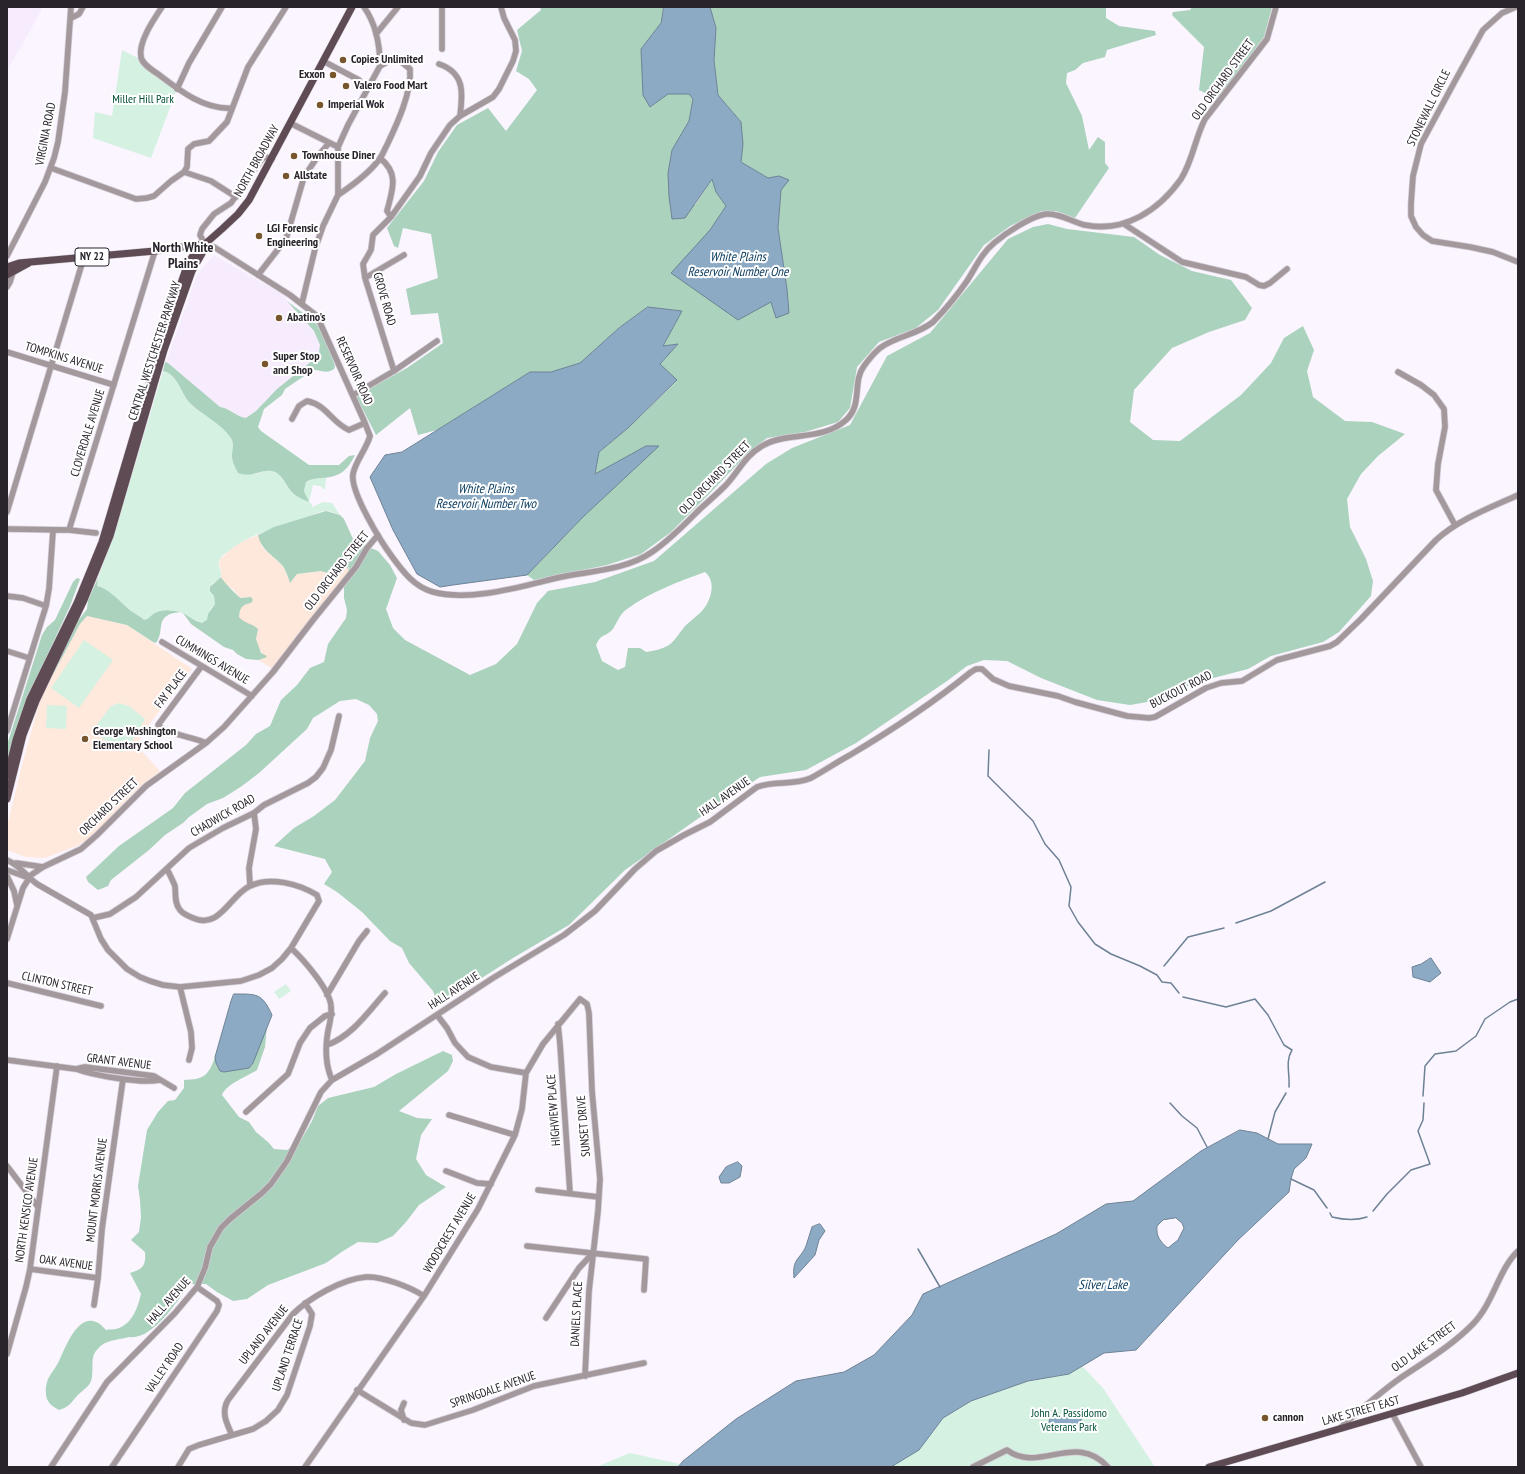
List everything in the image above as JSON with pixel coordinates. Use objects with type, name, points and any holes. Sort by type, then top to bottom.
[{"type":"main road","name":"NORTH BROADWAY","points":[[205,244],[227,225],[245,206],[272,159],[352,7]]},
{"type":"main road","name":"NY 22","points":[[7,266],[19,263],[155,251],[205,244]]},
{"type":"main road","name":"CENTRAL WESTCHESTER PARKWAY","points":[[7,776],[16,740],[30,699],[77,603],[102,542],[165,330],[181,282],[192,255],[198,248],[205,244]]},
{"type":"main road","name":"CENTRAL WESTCHESTER PARKWAY","points":[[7,799],[23,735],[36,701],[84,600],[107,542],[166,344],[192,271],[202,254],[205,244]]},
{"type":"main road","name":"NY 22","points":[[10,274],[29,263]]},
{"type":"main road","name":"LAKE STREET EAST","points":[[1209,1467],[1462,1393],[1518,1373]]},
{"type":"street","name":"VIRGINIA ROAD","points":[[7,266],[7,256],[43,187],[51,168],[58,142],[71,7]]},
{"type":"street","points":[[71,18],[79,14],[83,7]]},
{"type":"street","points":[[162,7],[144,39],[140,52],[141,59],[148,67],[177,89],[214,106],[220,108],[232,108]]},
{"type":"street","points":[[177,89],[189,63],[211,23],[222,7]]},
{"type":"street","points":[[51,168],[124,195],[141,199],[154,196],[184,172],[187,167],[188,149],[194,144],[205,143],[213,138],[227,122],[248,67],[286,7]]},
{"type":"street","points":[[258,275],[286,239],[304,176],[318,156],[334,145],[348,125],[380,66],[380,55],[376,34],[370,17],[364,7]]},
{"type":"street","points":[[376,34],[398,7]]},
{"type":"street","points":[[442,7],[442,49]]},
{"type":"street","name":"GROVE ROAD","points":[[394,371],[365,278],[363,264],[371,250],[373,235],[391,217],[420,176],[431,153],[450,125],[460,116],[493,97],[499,89],[513,61],[516,51],[515,40],[504,18],[501,7]]},
{"type":"street","name":"OLD ORCHARD STREET","points":[[252,696],[273,672],[356,567],[367,548],[378,535],[393,558],[413,582],[424,589],[442,594],[471,594],[501,590],[609,569],[642,558],[651,553],[723,488],[750,456],[762,446],[777,440],[802,437],[822,432],[844,422],[849,417],[855,405],[861,371],[875,352],[888,343],[922,329],[932,322],[966,282],[983,254],[998,240],[1033,219],[1047,214],[1054,214],[1089,226],[1115,226],[1132,221],[1157,204],[1167,195],[1182,176],[1192,156],[1205,119],[1267,40],[1276,7]]},
{"type":"street","name":"STONEWALL CIRCLE","points":[[1516,7],[1502,13],[1482,30],[1421,144],[1413,176],[1411,216],[1416,227],[1423,235],[1432,241],[1493,252],[1518,262]]},
{"type":"street","points":[[302,303],[315,249],[323,226],[338,195],[364,176],[380,158],[399,118],[411,76],[410,69],[399,60],[389,61],[380,66]]},
{"type":"street","points":[[323,62],[358,80]]},
{"type":"street","points":[[439,64],[450,68],[460,80],[462,90],[460,116]]},
{"type":"street","points":[[290,123],[334,145]]},
{"type":"street","points":[[334,145],[338,195]]},
{"type":"street","points":[[205,244],[200,235],[202,229],[214,214],[226,207],[236,196],[240,188],[262,159],[266,157],[272,159]]},
{"type":"street","points":[[380,158],[388,164],[393,174],[393,190],[387,212],[391,217]]},
{"type":"street","points":[[184,172],[211,181],[236,196]]},
{"type":"street","points":[[1124,224],[1182,262],[1246,277],[1259,285],[1264,286],[1270,283],[1287,269]]},
{"type":"street","name":"RESERVOIR ROAD","points":[[205,244],[214,247],[302,303],[317,316],[366,423],[370,436],[370,440],[354,469],[353,479],[355,490],[378,535]]},
{"type":"street","name":"CLOVERDALE AVENUE","points":[[69,530],[155,251]]},
{"type":"street","points":[[365,278],[404,255]]},
{"type":"street","points":[[7,512],[84,257]]},
{"type":"street","points":[[7,287],[10,282],[10,274]]},
{"type":"street","points":[[353,395],[394,371],[437,341]]},
{"type":"street","name":"TOMPKINS AVENUE","points":[[7,352],[114,385]]},
{"type":"street","points":[[1398,372],[1421,385],[1434,395],[1444,409],[1445,427],[1438,464],[1436,490],[1455,525]]},
{"type":"street","points":[[292,419],[299,406],[306,402],[318,405],[343,427],[349,430],[366,423]]},
{"type":"street","name":"BUCKOUT ROAD","points":[[989,675],[998,682],[1009,686],[1058,696],[1128,716],[1144,718],[1155,717],[1206,688],[1221,682],[1242,681],[1277,660],[1325,648],[1337,642],[1361,619],[1436,540],[1455,525],[1518,495]]},
{"type":"street","points":[[7,529],[53,531],[69,530],[96,533]]},
{"type":"street","points":[[7,731],[46,606],[49,589],[53,531]]},
{"type":"street","points":[[7,596],[23,598],[46,606]]},
{"type":"street","name":"CUMMINGS AVENUE","points":[[162,642],[252,696]]},
{"type":"street","points":[[7,651],[29,658]]},
{"type":"street","name":"FAY PLACE","points":[[201,666],[158,725],[206,743]]},
{"type":"street","name":"HALL AVENUE","points":[[51,1467],[106,1382],[175,1313],[197,1287],[205,1268],[210,1247],[218,1233],[230,1219],[262,1193],[281,1170],[287,1161],[321,1092],[332,1080],[377,1054],[493,978],[564,935],[595,911],[635,869],[656,851],[710,822],[757,787],[764,784],[789,784],[810,778],[925,708],[976,669],[982,669],[989,675]]},
{"type":"street","name":"ORCHARD STREET","points":[[29,878],[43,867],[81,849],[146,786],[206,743],[224,727],[252,696]]},
{"type":"street","name":"CHADWICK ROAD","points":[[93,918],[110,914],[121,908],[136,897],[190,848],[264,805],[308,782],[319,773],[326,764],[331,750],[339,716]]},
{"type":"street","points":[[250,885],[249,868],[256,828],[254,812]]},
{"type":"street","points":[[7,860],[24,871],[29,878]]},
{"type":"street","points":[[13,863],[43,867]]},
{"type":"street","points":[[7,870],[29,878],[88,912],[93,918],[108,950],[128,969],[140,977],[150,981],[163,985],[180,987],[241,981],[250,979],[272,968],[291,948],[319,901],[317,895],[298,885],[259,882],[246,888],[218,915],[208,920],[198,920],[186,915],[176,904],[174,885],[167,869]]},
{"type":"street","points":[[7,876],[14,891],[17,906]]},
{"type":"street","points":[[7,939],[23,888],[29,878]]},
{"type":"street","points":[[327,994],[359,941],[367,931]]},
{"type":"street","points":[[291,948],[304,961],[330,1000],[332,1014],[326,1063],[332,1080]]},
{"type":"street","name":"CLINTON STREET","points":[[7,984],[101,1006]]},
{"type":"street","points":[[180,987],[191,1032],[192,1048],[189,1060]]},
{"type":"street","points":[[327,1045],[339,1040],[349,1033],[385,993]]},
{"type":"street","name":"WOODCREST AVENUE","points":[[305,1467],[357,1390],[397,1336],[424,1296],[478,1209],[515,1135],[522,1109],[526,1072],[543,1044],[558,1024],[578,1000],[583,999]]},
{"type":"street","name":"SUNSET DRIVE","points":[[583,999],[587,1004],[589,1013],[592,1091],[598,1156],[599,1198],[593,1253]]},
{"type":"street","points":[[246,1112],[288,1074],[300,1043],[310,1028],[321,1019],[332,1014]]},
{"type":"street","points":[[438,1015],[455,1043],[468,1057],[491,1067],[526,1072]]},
{"type":"street","name":"HIGHVIEW PLACE","points":[[558,1024],[561,1049],[570,1194]]},
{"type":"street","name":"GRANT AVENUE","points":[[7,1060],[57,1066],[76,1069],[85,1073],[153,1082],[159,1080]]},
{"type":"street","name":"NORTH KENSICO AVENUE","points":[[7,1354],[30,1269],[57,1066]]},
{"type":"street","name":"GRANT AVENUE","points":[[76,1069],[85,1067],[154,1076],[174,1088]]},
{"type":"street","name":"MOUNT MORRIS AVENUE","points":[[94,1305],[102,1229],[123,1078]]},
{"type":"street","points":[[449,1116],[515,1135]]},
{"type":"street","points":[[7,1166],[38,1207]]},
{"type":"street","points":[[446,1171],[477,1183],[491,1184]]},
{"type":"street","points":[[538,1190],[599,1198]]},
{"type":"street","points":[[527,1246],[646,1259],[644,1290]]},
{"type":"street","name":"OLD LAKE STREET","points":[[1340,1428],[1387,1387],[1462,1336],[1485,1310],[1509,1263],[1518,1251]]},
{"type":"street","points":[[546,1318],[579,1268],[593,1253]]},
{"type":"street","name":"DANIELS PLACE","points":[[585,1376],[593,1253]]},
{"type":"street","name":"OAK AVENUE","points":[[30,1269],[98,1278]]},
{"type":"street","name":"UPLAND AVENUE","points":[[232,1434],[224,1413],[228,1400],[290,1319],[305,1303],[337,1285],[365,1277],[403,1286],[424,1296]]},
{"type":"street","name":"VALLEY ROAD","points":[[112,1467],[217,1311],[219,1304],[197,1287]]},
{"type":"street","name":"UPLAND TERRACE","points":[[232,1434],[253,1429],[266,1421],[284,1402],[310,1326],[312,1314],[309,1306],[305,1303]]},
{"type":"street","name":"SPRINGDALE AVENUE","points":[[357,1390],[404,1420],[411,1423],[425,1425],[473,1410],[534,1386],[644,1363]]},
{"type":"street","points":[[404,1403],[401,1410],[404,1420]]},
{"type":"street","points":[[1392,1413],[1421,1467]]},
{"type":"street","points":[[178,1467],[189,1449],[232,1434]]},
{"type":"street","points":[[974,1466],[1007,1450],[1020,1462],[1025,1463]]},
{"type":"street","points":[[1046,1463],[1074,1455],[1088,1455],[1098,1459],[1108,1467]]},
{"type":"shaded area","points":[[7,7],[41,7],[41,11],[7,71]]},
{"type":"shaded area","points":[[214,255],[283,295],[314,331],[320,345],[319,352],[312,361],[277,389],[256,411],[246,418],[241,417],[226,408],[220,407],[166,362],[197,275]]},
{"type":"shaded area","points":[[258,535],[262,547],[281,564],[290,583],[297,574],[321,571],[331,574],[338,573],[349,566],[347,577],[273,669],[258,660],[265,658],[244,623],[239,618],[240,608],[251,603],[247,597],[242,598],[238,596],[234,590],[225,584],[221,577],[219,564],[220,559],[236,545]]},
{"type":"shaded area","name":"George Washington Elementary School","points":[[87,616],[127,625],[192,669],[144,731],[137,746],[160,771],[133,793],[95,834],[79,845],[45,858],[26,857],[7,850],[7,826],[22,765],[39,704],[80,624]]},
{"type":"green space","points":[[540,7],[664,7],[661,23],[641,49],[650,107],[668,94],[689,94],[693,99],[689,121],[672,150],[668,173],[695,205],[712,179],[716,192],[726,206],[710,230],[772,302],[788,312],[787,289],[778,228],[781,190],[779,176],[768,178],[741,162],[743,144],[741,122],[718,95],[714,60],[716,28],[710,7],[1106,7],[1106,18],[1119,26],[1155,31],[1156,35],[1107,50],[1105,57],[1083,63],[1075,70],[1067,73],[1066,83],[1082,116],[1089,150],[1098,137],[1105,142],[1105,163],[1109,168],[1075,218],[1056,211],[1042,211],[1010,226],[984,245],[938,310],[916,328],[879,342],[857,367],[850,408],[838,422],[805,432],[767,438],[750,451],[671,532],[641,554],[607,565],[534,580],[527,575],[583,517],[658,446],[646,446],[595,474],[599,452],[628,428],[677,381],[660,364],[678,344],[663,346],[682,311],[648,307],[619,328],[580,363],[551,372],[530,372],[437,430],[418,435],[410,408],[376,435],[356,396],[407,368],[443,343],[438,313],[411,315],[406,289],[438,278],[431,234],[403,228],[398,248],[394,246],[387,228],[424,181],[438,152],[457,125],[488,108],[506,131],[537,90],[529,79],[516,71],[522,51],[517,30],[541,10]]},
{"type":"green space","points":[[1192,7],[1272,7],[1264,37],[1217,99],[1199,90],[1204,47],[1172,15],[1173,12],[1190,10]]},
{"type":"green space","name":"Miller Hill Park","points":[[122,50],[142,60],[177,89],[151,158],[93,138],[95,112],[112,116]]},
{"type":"green space","points":[[1048,224],[1067,229],[1134,237],[1160,255],[1192,271],[1231,280],[1252,308],[1245,320],[1209,332],[1172,348],[1134,390],[1130,422],[1153,440],[1180,441],[1241,395],[1271,363],[1284,338],[1303,326],[1314,350],[1307,371],[1313,397],[1345,421],[1372,422],[1405,434],[1378,456],[1361,474],[1347,499],[1350,527],[1366,559],[1373,581],[1371,596],[1339,632],[1323,642],[1271,656],[1248,669],[1194,683],[1159,700],[1130,705],[1097,700],[1041,678],[1007,661],[984,660],[967,666],[856,743],[806,770],[760,777],[625,870],[569,925],[513,958],[438,1006],[433,991],[409,963],[402,948],[390,941],[362,912],[337,892],[324,884],[332,872],[325,859],[274,846],[294,828],[314,816],[335,800],[365,761],[370,738],[378,721],[377,714],[369,705],[356,699],[340,701],[313,718],[307,729],[259,773],[223,798],[207,804],[189,817],[111,880],[108,886],[98,890],[88,882],[86,877],[119,846],[173,808],[185,793],[246,745],[256,734],[270,726],[281,700],[297,685],[310,668],[324,662],[328,644],[346,618],[347,610],[344,598],[344,587],[349,567],[338,573],[331,574],[321,571],[297,574],[290,583],[287,574],[279,561],[262,545],[258,535],[274,527],[326,511],[340,515],[344,519],[354,541],[378,551],[390,565],[397,578],[386,609],[393,628],[405,640],[470,675],[496,664],[517,644],[537,603],[548,591],[595,582],[654,561],[766,464],[792,448],[850,425],[887,356],[930,333],[1008,239],[1033,227]],"holes":[[[705,572],[709,576],[712,586],[708,603],[705,608],[685,626],[671,643],[661,649],[646,652],[640,648],[628,648],[625,667],[618,670],[602,661],[596,645],[601,637],[613,629],[621,614],[627,609],[655,592]]]},
{"type":"green space","points":[[287,301],[315,322],[325,337],[335,366],[334,369],[328,372],[313,370],[285,389],[282,395],[264,409],[258,427],[261,431],[309,465],[339,465],[349,456],[355,455],[346,469],[338,475],[314,479],[306,482],[304,491],[309,502],[295,495],[282,478],[272,471],[264,471],[248,475],[238,473],[232,456],[233,442],[229,435],[219,425],[190,403],[176,380],[168,373],[163,371],[165,362],[168,363],[220,407],[246,418],[256,411],[277,389],[312,361],[319,352],[320,345],[314,331]]},
{"type":"green space","points":[[163,371],[168,373],[176,380],[190,403],[219,425],[229,435],[233,442],[232,456],[238,473],[256,474],[265,471],[272,471],[280,475],[293,494],[308,501],[304,491],[306,482],[315,478],[326,478],[325,490],[320,486],[313,485],[309,502],[312,504],[312,507],[323,502],[332,503],[340,515],[329,511],[319,512],[268,530],[238,544],[221,558],[219,563],[221,572],[220,577],[212,584],[215,604],[211,608],[207,620],[202,623],[173,610],[161,612],[144,620],[106,590],[97,586],[98,578],[114,535]]},
{"type":"green space","points":[[221,577],[239,597],[251,597],[253,600],[251,603],[242,607],[239,617],[258,629],[256,639],[261,653],[267,656],[265,658],[258,660],[246,659],[233,650],[224,647],[191,624],[183,613],[202,623],[207,620],[208,614],[215,604],[214,596],[210,591],[210,587]]},
{"type":"green space","points":[[77,578],[80,579],[70,606],[23,708],[21,719],[7,761],[7,745],[42,635],[47,627],[55,620],[73,582]]},
{"type":"green space","points":[[98,578],[97,586],[106,590],[144,620],[155,613],[164,610],[180,612],[166,616],[163,619],[159,638],[156,643],[127,625],[87,616],[80,624],[48,684],[68,640],[78,621],[87,609],[88,600]]},
{"type":"green space","points":[[84,640],[113,660],[79,708],[51,688]]},
{"type":"green space","points":[[119,703],[129,706],[145,719],[127,750],[121,752],[92,731],[111,706]]},
{"type":"green space","points":[[47,705],[67,706],[66,729],[46,728]]},
{"type":"green space","points":[[286,984],[291,991],[279,999],[274,992]]},
{"type":"green space","points":[[267,1026],[265,1047],[257,1070],[232,1084],[224,1091],[222,1095],[239,1117],[249,1122],[256,1132],[274,1149],[287,1150],[301,1140],[312,1121],[318,1106],[328,1098],[374,1087],[396,1074],[443,1051],[452,1055],[453,1061],[448,1071],[399,1111],[417,1118],[432,1119],[421,1135],[416,1159],[426,1175],[446,1187],[419,1205],[393,1236],[377,1243],[358,1242],[326,1263],[268,1285],[247,1299],[233,1301],[206,1284],[190,1284],[164,1318],[147,1333],[138,1337],[115,1340],[102,1345],[95,1352],[93,1359],[92,1379],[90,1384],[69,1405],[59,1410],[57,1409],[50,1404],[47,1399],[46,1388],[50,1376],[73,1334],[83,1323],[89,1321],[99,1323],[106,1330],[117,1329],[124,1326],[134,1314],[138,1304],[141,1294],[130,1273],[143,1266],[145,1261],[145,1252],[131,1240],[139,1232],[141,1217],[138,1186],[147,1130],[158,1112],[168,1101],[175,1100],[184,1088],[184,1080],[197,1079],[205,1075],[215,1057],[220,1071],[224,1072],[263,1036]]},
{"type":"green space","name":"John A. Passidomo Veterans Park","points":[[1082,1366],[1103,1388],[1155,1467],[891,1467],[919,1450],[943,1418],[971,1401],[1028,1381],[1069,1374]]},
{"type":"green space","points":[[630,1453],[680,1464],[678,1467],[596,1467]]},
{"type":"water","name":"White Plains Reservoir Number One","points":[[664,7],[710,7],[716,28],[714,60],[718,95],[741,122],[743,144],[741,162],[768,178],[779,176],[789,180],[781,190],[778,228],[789,313],[776,318],[771,302],[738,320],[671,273],[710,230],[726,206],[716,192],[712,179],[685,218],[672,219],[668,173],[672,150],[689,121],[693,99],[689,94],[668,94],[650,107],[643,95],[641,49],[661,23]]},
{"type":"water","name":"White Plains Reservoir Number Two","points":[[648,307],[682,311],[663,346],[678,344],[660,364],[677,380],[628,428],[599,452],[595,474],[646,446],[659,446],[583,517],[527,575],[440,587],[417,574],[393,530],[370,477],[385,455],[402,452],[530,372],[551,372],[580,363],[619,328]]},
{"type":"water","points":[[1431,958],[1441,973],[1430,982],[1413,977],[1412,967]]},
{"type":"water","points":[[234,994],[258,996],[265,1002],[272,1015],[253,1063],[249,1068],[224,1072],[220,1071],[215,1057]]},
{"type":"water","name":"Silver Lake","points":[[1240,1130],[1257,1133],[1278,1144],[1312,1144],[1306,1158],[1294,1169],[1289,1192],[1238,1240],[1136,1350],[1104,1353],[1069,1374],[1028,1381],[971,1401],[943,1418],[919,1450],[891,1467],[678,1467],[683,1461],[736,1419],[796,1381],[844,1372],[874,1355],[912,1315],[923,1294],[1056,1234],[1106,1204],[1133,1201],[1201,1151]],"holes":[[[1176,1218],[1182,1223],[1184,1228],[1178,1240],[1168,1248],[1159,1238],[1157,1226],[1163,1220]]]},
{"type":"water","points":[[738,1162],[742,1166],[740,1177],[729,1183],[721,1183],[719,1177],[726,1167]]},
{"type":"water","points":[[820,1224],[825,1231],[819,1240],[815,1255],[794,1278],[795,1263],[804,1251],[812,1227]]},
{"type":"water","points":[[1075,1411],[1083,1417],[1073,1432],[1065,1426],[1053,1433],[1049,1423],[1050,1415],[1060,1418],[1071,1417]]},
{"type":"waterway","points":[[989,750],[988,776],[1033,821],[1045,844],[1059,860],[1071,887],[1069,906],[1078,922],[1095,944],[1111,954],[1157,975],[1162,982],[1171,983],[1179,993]]},
{"type":"waterway","points":[[1236,923],[1271,911],[1325,882]]},
{"type":"waterway","points":[[1164,966],[1188,937],[1224,928]]},
{"type":"waterway","points":[[1183,997],[1226,1007],[1255,999],[1268,1015],[1284,1045],[1292,1050],[1288,1063],[1289,1087]]},
{"type":"waterway","points":[[1423,1096],[1425,1066],[1435,1054],[1456,1051],[1476,1036],[1485,1019],[1510,1002],[1518,999]]},
{"type":"waterway","points":[[1268,1139],[1275,1112],[1286,1093]]},
{"type":"waterway","points":[[1170,1103],[1182,1116],[1197,1128],[1207,1147]]},
{"type":"waterway","points":[[1373,1211],[1387,1194],[1411,1170],[1430,1164],[1418,1131],[1423,1120],[1424,1103]]},
{"type":"waterway","points":[[1291,1179],[1314,1190],[1327,1208]]},
{"type":"waterway","points":[[1330,1213],[1332,1217],[1354,1220],[1367,1217]]},
{"type":"waterway","points":[[918,1249],[940,1287]]},
{"type":"place","name":"Copies Unlimited","points":[[343,60]]},
{"type":"place","name":"Exxon","points":[[333,75]]},
{"type":"place","name":"Valero Food Mart","points":[[346,86]]},
{"type":"place","name":"Imperial Wok","points":[[320,105]]},
{"type":"place","name":"Townhouse Diner","points":[[294,156]]},
{"type":"place","name":"Allstate","points":[[286,176]]},
{"type":"place","name":"LGI Forensic Engineering","points":[[259,236]]},
{"type":"place","name":"Abatino's","points":[[279,318]]},
{"type":"place","name":"Super Stop and Shop","points":[[265,364]]},
{"type":"place","name":"George Washington Elementary School","points":[[85,739]]},
{"type":"place","name":"cannon","points":[[1265,1418]]},
{"type":"district","name":"North White Plains","points":[[183,256]]}]
